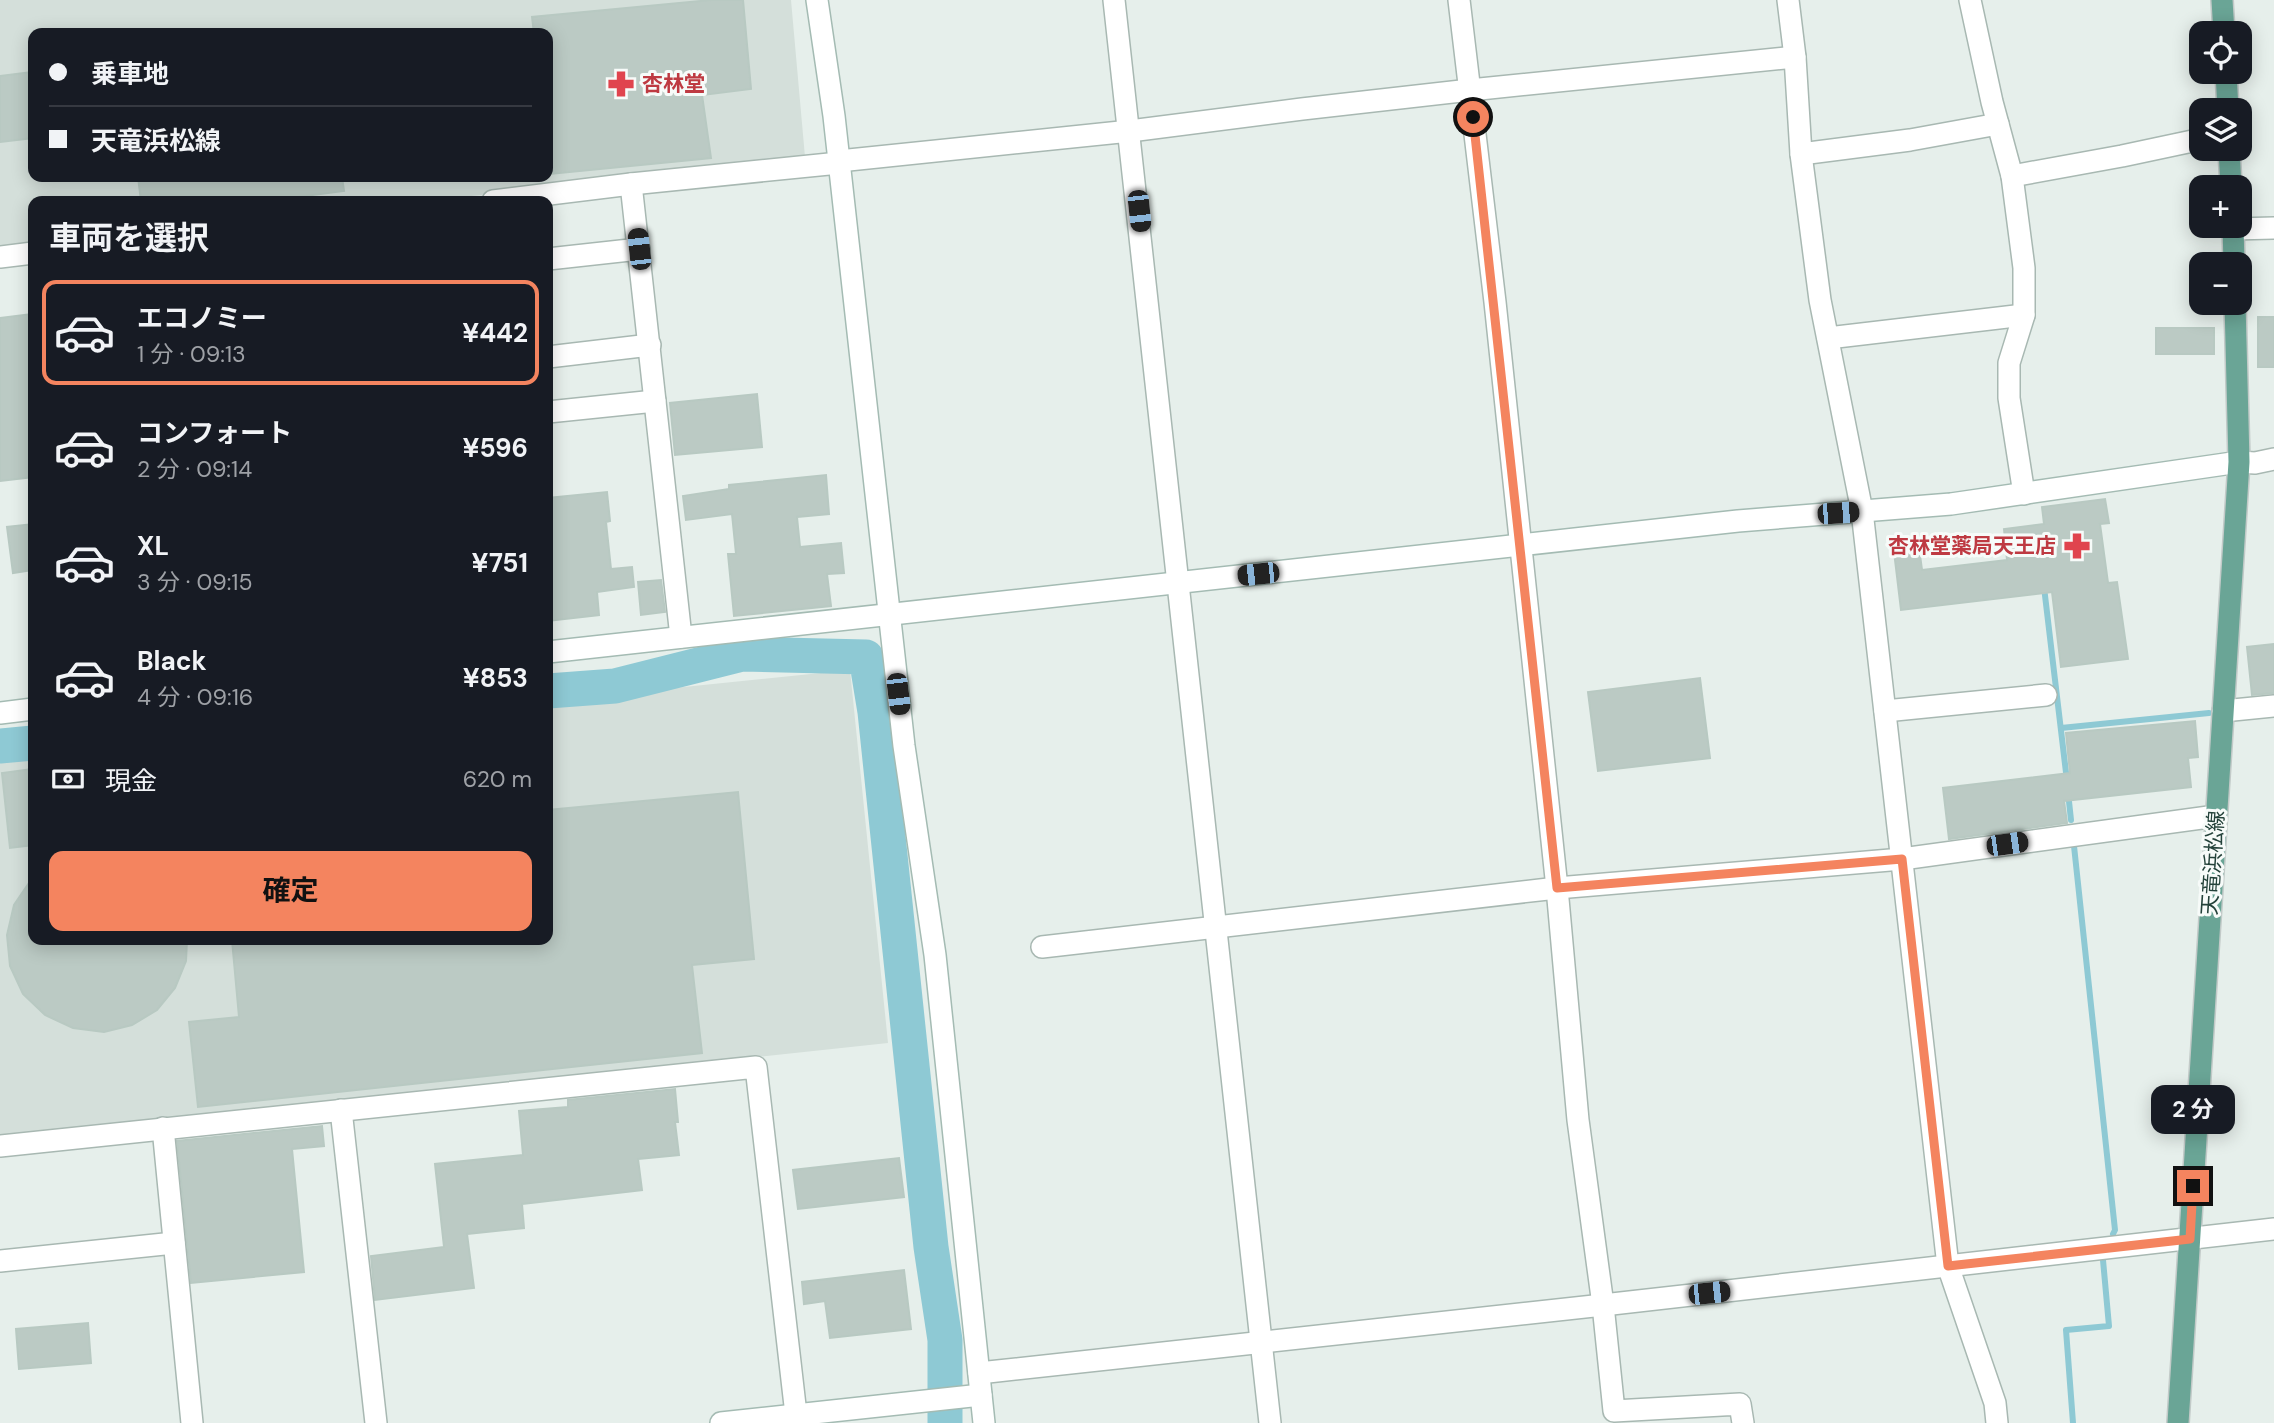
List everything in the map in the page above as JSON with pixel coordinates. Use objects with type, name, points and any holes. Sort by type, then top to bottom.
[{"type":"main road","points":[[2222,0],[2223,21]]},
{"type":"main road","name":"天竜浜松線","points":[[2178,1423],[2239,462],[2235,315]]},
{"type":"street","points":[[817,0],[830,164],[904,746],[935,955],[984,1423]]},
{"type":"street","points":[[1114,0],[1270,1423]]},
{"type":"street","points":[[1459,0],[1557,888],[1578,1120],[1604,1305],[1614,1411],[1740,1404],[1743,1423]]},
{"type":"street","points":[[1788,0],[1795,57],[1801,154],[1820,300],[1863,511],[1948,1266],[1995,1403],[1997,1423]]},
{"type":"street","points":[[1970,0],[2012,176],[2024,268],[2024,315],[2009,363],[2009,398],[2024,494]]},
{"type":"street","points":[[534,196],[1130,131],[1470,90],[1795,57]]},
{"type":"street","points":[[1801,154],[1910,140],[1998,124]]},
{"type":"street","points":[[2012,176],[2189,142]]},
{"type":"street","points":[[631,184],[681,637]]},
{"type":"street","points":[[2252,227],[2274,228]]},
{"type":"street","points":[[553,258],[639,249]]},
{"type":"street","points":[[0,257],[28,254]]},
{"type":"street","points":[[1828,338],[2024,315]]},
{"type":"street","points":[[553,356],[649,345]]},
{"type":"street","points":[[553,411],[655,401]]},
{"type":"street","points":[[553,651],[1738,521],[1951,504],[2274,459]]},
{"type":"street","points":[[1885,711],[2046,695]]},
{"type":"street","points":[[2223,711],[2274,706]]},
{"type":"street","points":[[0,713],[28,710]]},
{"type":"street","points":[[1042,947],[1557,888],[1902,859],[2216,816]]},
{"type":"street","points":[[0,1146],[756,1067],[797,1419]]},
{"type":"street","points":[[341,1110],[376,1423]]},
{"type":"street","points":[[163,1128],[192,1423]]},
{"type":"street","points":[[979,1373],[2274,1229]]},
{"type":"street","points":[[0,1261],[174,1243]]},
{"type":"street","points":[[720,1423],[797,1419],[981,1395]]},
{"type":"shaded area","points":[[0,0],[791,0],[805,157],[472,196],[28,196],[28,245],[0,248]]},
{"type":"shaded area","points":[[850,670],[888,1043],[0,1138],[0,757],[28,754],[28,945],[553,945],[553,700]]},
{"type":"building","points":[[711,0],[743,0],[751,89],[702,95],[711,158],[553,174],[553,28],[533,28],[532,17]]},
{"type":"building","points":[[28,73],[28,139],[0,142],[0,76]]},
{"type":"building","points":[[139,182],[343,182],[344,191],[306,196],[140,196]]},
{"type":"building","points":[[28,315],[28,478],[0,481],[0,318]]},
{"type":"building","points":[[2258,317],[2274,317],[2274,367],[2258,367]]},
{"type":"building","points":[[2156,328],[2214,328],[2214,354],[2156,354]]},
{"type":"building","points":[[757,394],[762,447],[675,455],[670,403]]},
{"type":"building","points":[[826,475],[829,514],[797,517],[800,547],[841,543],[844,573],[827,574],[831,606],[734,616],[728,554],[736,554],[732,514],[686,520],[683,496],[729,489],[729,485]]},
{"type":"building","points":[[607,492],[610,521],[606,522],[611,569],[632,567],[634,587],[597,592],[599,615],[553,620],[553,497]]},
{"type":"building","points":[[2105,499],[2109,523],[2100,524],[2108,583],[2117,582],[2128,659],[2061,667],[2052,592],[1901,610],[1893,543],[1918,540],[1922,570],[2007,560],[2004,529],[2044,524],[2042,507]]},
{"type":"building","points":[[28,525],[28,571],[13,573],[7,527]]},
{"type":"building","points":[[661,580],[665,612],[641,615],[638,582]]},
{"type":"building","points":[[2274,644],[2274,693],[2252,695],[2247,647]]},
{"type":"building","points":[[1700,678],[1710,758],[1598,771],[1588,692]]},
{"type":"building","points":[[2195,721],[2198,757],[2188,758],[2191,787],[2064,801],[2067,823],[1949,839],[1943,788],[2070,773],[2066,733]]},
{"type":"building","points":[[28,770],[28,846],[10,848],[2,773]]},
{"type":"building","points":[[738,792],[754,959],[692,965],[702,1053],[198,1107],[189,1022],[239,1017],[232,945],[553,945],[553,810]]},
{"type":"building","points":[[28,884],[28,945],[187,945],[186,961],[175,988],[157,1010],[132,1025],[104,1032],[73,1028],[45,1015],[23,994],[10,966],[7,935],[14,905]]},
{"type":"building","points":[[675,1089],[679,1155],[638,1159],[642,1190],[522,1204],[524,1228],[467,1234],[474,1288],[375,1300],[371,1256],[444,1247],[435,1164],[523,1155],[519,1111],[568,1107],[568,1100]]},
{"type":"building","points":[[322,1126],[324,1146],[292,1149],[304,1272],[191,1283],[177,1141]]},
{"type":"building","points":[[899,1158],[904,1197],[798,1209],[793,1170]]},
{"type":"building","points":[[904,1270],[911,1329],[830,1338],[825,1301],[804,1304],[802,1282]]},
{"type":"building","points":[[88,1323],[91,1363],[19,1369],[16,1329]]},
{"type":"waterway","points":[[2044,587],[2067,781]]},
{"type":"waterway","points":[[553,691],[615,686],[742,654],[866,657],[875,712],[931,1247],[945,1340],[945,1423]]},
{"type":"waterway","points":[[2061,728],[2209,713]]},
{"type":"waterway","points":[[0,746],[28,743]]},
{"type":"waterway","points":[[2068,792],[2071,820]]},
{"type":"waterway","points":[[2074,846],[2115,1230],[2113,1234]]},
{"type":"waterway","points":[[2073,1423],[2066,1330],[2109,1326],[2103,1260]]},
{"type":"place","name":"杏林堂","points":[[621,84]]},
{"type":"place","name":"杏林堂薬局天王店","points":[[2077,546]]},
{"type":"route","points":[[1473,117],[1557,888],[1902,859],[1948,1266],[2190,1239],[2193,1186]]}]
